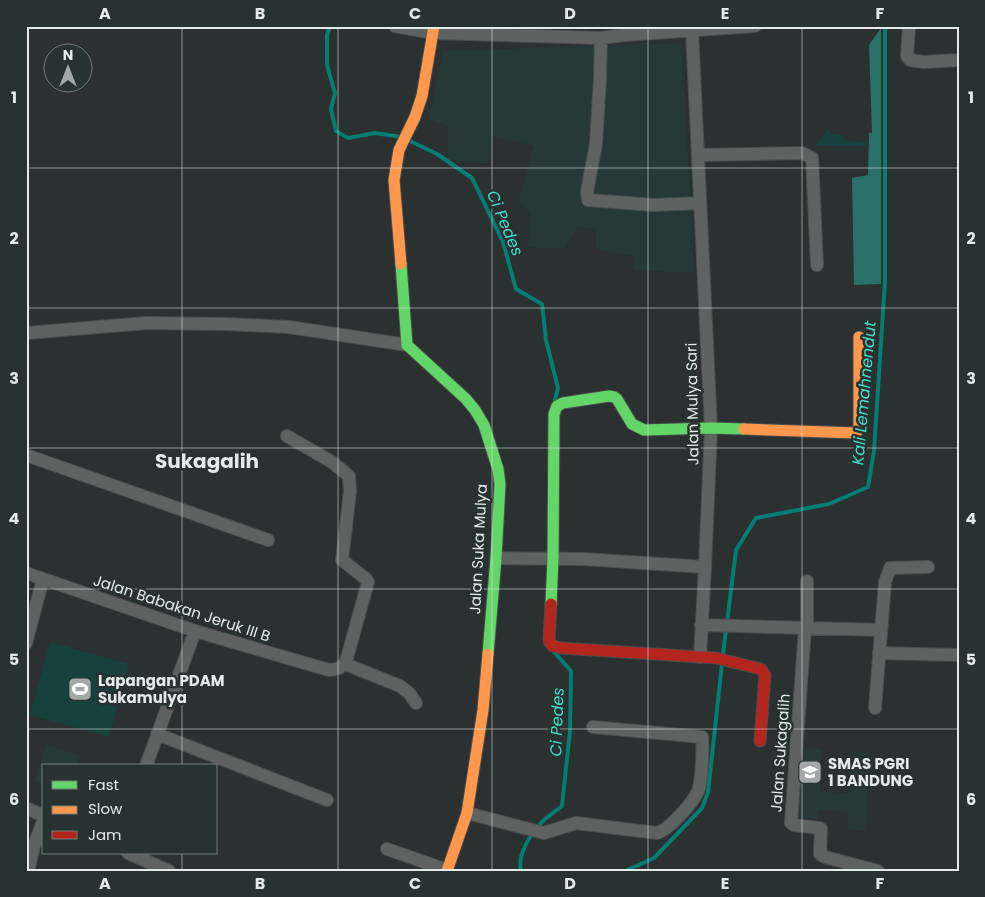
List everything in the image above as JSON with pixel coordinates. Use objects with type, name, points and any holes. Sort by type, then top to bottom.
[{"type":"street","points":[[395,26],[433,30],[601,38],[624,30],[692,31],[755,26]]},
{"type":"street","points":[[909,26],[907,56],[910,60],[924,62],[959,60]]},
{"type":"street","points":[[26,333],[146,323],[226,324],[289,327],[407,346],[394,180],[400,150],[415,118],[422,96],[433,30]]},
{"type":"street","name":"Jalan Mulya Sari","points":[[692,31],[711,428],[700,657]]},
{"type":"street","points":[[601,38],[596,144],[587,192],[588,200],[654,205],[700,203]]},
{"type":"street","points":[[699,155],[802,153],[810,155],[813,161],[817,265]]},
{"type":"street","points":[[760,741],[765,675],[761,669],[716,658],[561,648],[553,646],[549,641],[553,558],[554,414],[557,406],[575,401],[609,396],[617,399],[632,424],[644,430],[711,428],[858,432],[859,337]]},
{"type":"street","name":"Jalan Suka Mulya","points":[[407,346],[466,399],[475,410],[484,425],[498,469],[500,484],[496,558],[483,710],[467,813],[447,870]]},
{"type":"street","points":[[287,436],[332,462],[349,476],[350,492],[342,560],[368,582],[345,664],[400,686],[409,693],[416,703]]},
{"type":"street","points":[[26,456],[268,540]]},
{"type":"street","points":[[496,558],[553,558],[704,567]]},
{"type":"street","points":[[875,708],[885,582],[890,568],[928,567]]},
{"type":"street","name":"Jalan Babakan Jeruk III B","points":[[26,573],[195,631],[329,670],[342,668],[345,664]]},
{"type":"street","points":[[26,643],[43,579]]},
{"type":"street","points":[[806,628],[807,581]]},
{"type":"street","points":[[701,625],[881,630]]},
{"type":"street","name":"Jalan Sukagalih","points":[[806,628],[795,745],[798,750],[791,822],[794,825],[821,829],[820,854],[825,857],[878,871]]},
{"type":"street","points":[[147,764],[195,631]]},
{"type":"street","points":[[879,653],[959,655]]},
{"type":"street","points":[[467,813],[544,833],[576,823],[660,832],[666,830],[698,791],[701,736],[593,727]]},
{"type":"street","points":[[157,734],[327,800]]},
{"type":"street","points":[[26,808],[42,816]]},
{"type":"street","points":[[28,871],[42,823]]},
{"type":"street","points":[[387,849],[447,870]]},
{"type":"street","points":[[130,854],[169,871]]},
{"type":"shaded area","points":[[455,26],[696,26],[684,28],[455,28]]},
{"type":"shaded area","points":[[682,43],[694,273],[634,270],[634,256],[596,249],[596,230],[578,226],[564,249],[528,247],[530,212],[518,203],[534,146],[492,136],[488,163],[447,160],[448,126],[429,119],[443,51]]},
{"type":"shaded area","points":[[827,131],[830,131],[831,135],[844,135],[845,141],[866,142],[866,146],[815,146]]},
{"type":"shaded area","name":"Lapangan PDAM Sukamulya","points":[[50,642],[129,664],[109,737],[30,715]]},
{"type":"shaded area","points":[[46,744],[80,756],[78,764],[42,764],[42,783],[35,781]]},
{"type":"shaded area","name":"SMAS PGRI 1 BANDUNG","points":[[801,748],[822,749],[820,792],[849,793],[852,752],[870,753],[865,831],[847,830],[848,812],[819,810],[818,819],[797,818]]},
{"type":"green space","points":[[881,28],[881,284],[854,285],[852,178],[868,175],[869,133],[872,133],[869,45]]},
{"type":"waterway","name":"Ci Pedes","points":[[330,26],[327,35],[327,65],[335,93],[331,109],[336,131],[348,138],[375,133],[401,137]]},
{"type":"waterway","name":"Kali Lemahnendut","points":[[723,654],[736,550],[756,518],[829,504],[868,487],[874,451],[885,281],[885,26]]},
{"type":"waterway","name":"Ci Pedes","points":[[410,141],[437,154],[472,178],[503,242],[516,289],[542,304],[546,340],[558,388],[555,400]]},
{"type":"waterway","name":"Ci Pedes","points":[[521,871],[521,858],[529,839],[542,821],[562,806],[570,731],[571,671],[554,652]]},
{"type":"waterway","name":"Kali Lemahnendut","points":[[625,871],[654,858],[702,808],[708,792],[722,664]]},
{"type":"traffic: fast","points":[[401,264],[407,345],[466,399],[475,410],[484,425],[498,469],[500,484],[488,654]]},
{"type":"traffic: fast","points":[[551,604],[554,414],[557,406],[563,403],[609,396],[617,399],[632,424],[644,430],[744,429]]},
{"type":"traffic: slow","points":[[401,264],[394,180],[399,150],[415,117],[422,96],[434,26]]},
{"type":"traffic: slow","points":[[744,429],[856,433],[859,429],[859,337]]},
{"type":"traffic: slow","points":[[447,871],[467,813],[483,710],[488,654]]},
{"type":"traffic: jam","points":[[551,604],[549,641],[553,646],[716,658],[761,669],[765,675],[760,741]]},
{"type":"place","name":"Lapangan PDAM Sukamulya","points":[[80,689]]},
{"type":"place","name":"SMAS PGRI 1 BANDUNG","points":[[810,772]]},
{"type":"district","name":"Sukagalih","points":[[207,461]]}]
